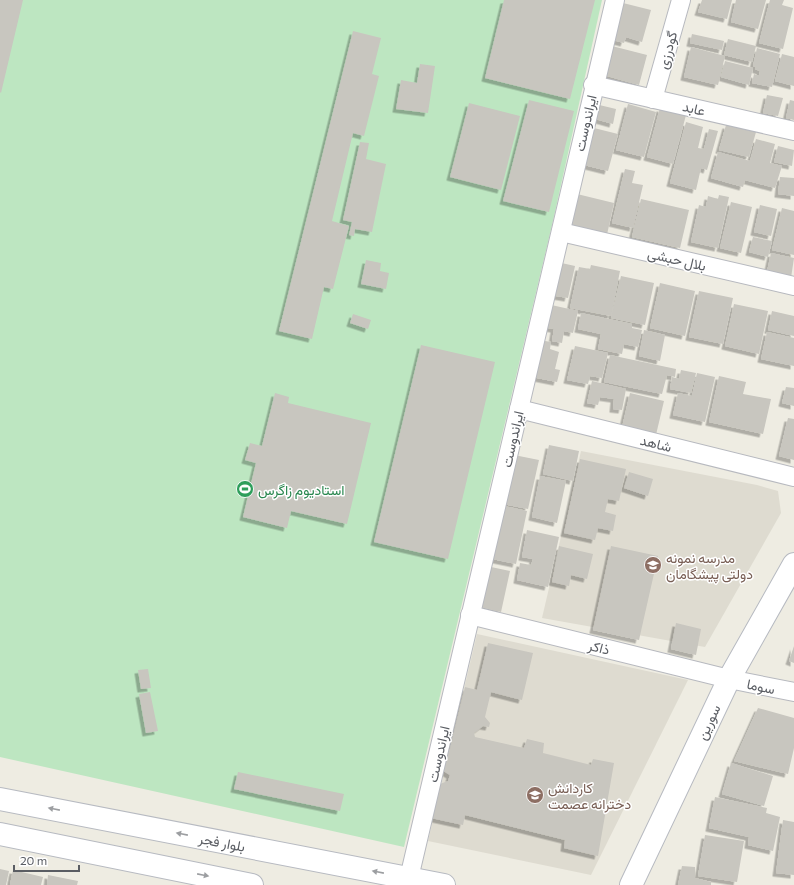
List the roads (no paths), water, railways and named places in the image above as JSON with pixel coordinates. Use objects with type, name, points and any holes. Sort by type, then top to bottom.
[{"type":"main road","name":"سورین","points":[[631,885],[729,679],[794,564]]},
{"type":"main road","name":"بلوار فجر","points":[[0,799],[444,885]]},
{"type":"main road","points":[[0,834],[252,885]]},
{"type":"street","name":"ایراندوست","points":[[409,878],[614,0]]},
{"type":"street","name":"گودرزی","points":[[653,99],[681,0]]},
{"type":"street","name":"عابد","points":[[594,85],[794,131]]},
{"type":"street","name":"بلال حبشی","points":[[561,232],[794,286]]},
{"type":"street","name":"شاهد","points":[[519,409],[794,477]]},
{"type":"street","name":"ذاکر","points":[[470,615],[729,679]]},
{"type":"street","name":"سوما","points":[[729,679],[794,692]]},
{"type":"place","name":"استادیوم زاگرس","points":[[245,489]]},
{"type":"place","name":"مدرسه نمونه دولتی پیشگامان","points":[[653,565]]},
{"type":"place","name":"کاردانش دخترانه عصمت","points":[[535,795]]}]
